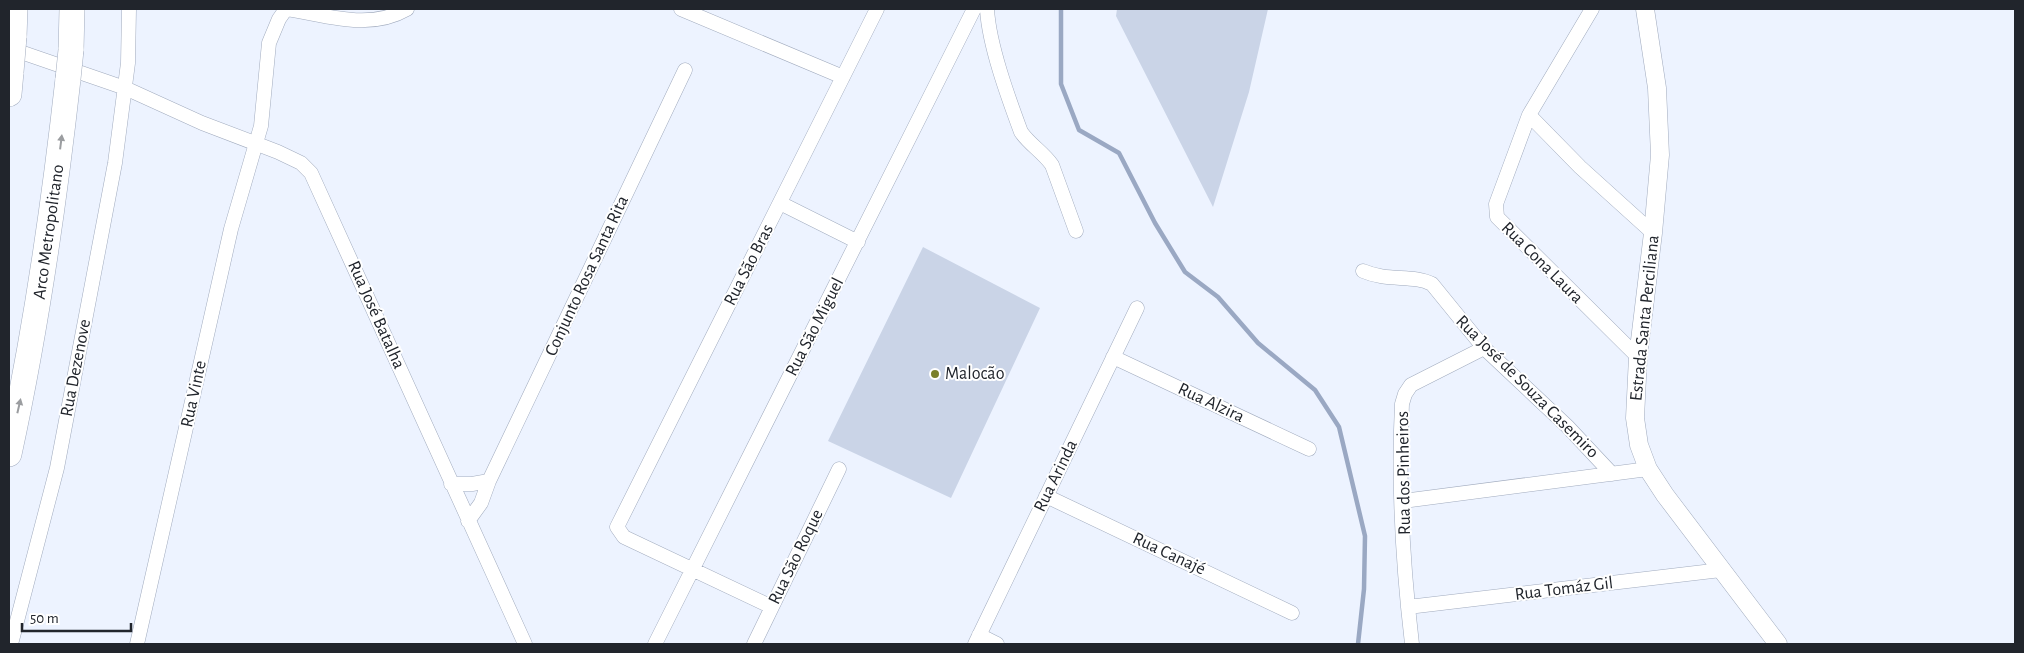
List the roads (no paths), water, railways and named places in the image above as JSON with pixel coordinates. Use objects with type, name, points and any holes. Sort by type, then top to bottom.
[{"type":"highway","points":[[11,63],[16,9]]},
{"type":"highway","name":"Arco Metropolitano","points":[[9,454],[36,320],[53,213],[68,79],[72,9]]},
{"type":"street","name":"Rua Dezenove","points":[[11,644],[57,468],[115,163],[125,88],[129,9]]},
{"type":"street","points":[[287,9],[358,21],[387,18],[407,9]]},
{"type":"street","name":"Rua Vinte","points":[[137,644],[214,297],[231,229],[256,145],[263,113],[269,43],[287,9]]},
{"type":"street","points":[[681,9],[843,78]]},
{"type":"street","name":"Rua São Bras","points":[[692,569],[624,538],[617,527],[619,520],[877,9]]},
{"type":"street","name":"Rua São Miguel","points":[[656,644],[974,9]]},
{"type":"street","points":[[987,9],[996,53],[1021,132],[1026,139],[1046,156],[1052,165],[1076,231]]},
{"type":"street","name":"Rua Cona Laura","points":[[1592,9],[1530,115],[1496,204],[1497,217],[1638,357]]},
{"type":"street","name":"Estrada Santa Perciliana","points":[[1645,9],[1654,58],[1660,122],[1660,155],[1654,233],[1638,357],[1635,418],[1639,445],[1648,469],[1721,570],[1778,644]]},
{"type":"street","name":"Rua José Batalha","points":[[11,63],[125,88],[301,163],[311,173],[525,644]]},
{"type":"street","name":"Conjunto Rosa Santa Rita","points":[[468,521],[481,503],[489,481],[685,70]]},
{"type":"street","points":[[1530,115],[1580,168],[1654,233]]},
{"type":"street","points":[[780,203],[858,242]]},
{"type":"street","name":"Rua José de Souza Casemiro","points":[[1363,270],[1384,278],[1421,280],[1432,284],[1484,348],[1567,426],[1612,474]]},
{"type":"street","name":"Rua Arinda","points":[[977,640],[1136,308]]},
{"type":"street","name":"Rua dos Pinheiros","points":[[1412,644],[1408,607],[1403,501],[1401,422],[1405,394],[1411,386],[1422,378],[1484,348]]},
{"type":"street","name":"Rua Alzira","points":[[1113,357],[1309,449]]},
{"type":"street","name":"Rua São Roque","points":[[754,644],[839,469]]},
{"type":"street","points":[[1403,501],[1648,469]]},
{"type":"street","points":[[451,484],[489,481]]},
{"type":"street","name":"Rua Canajé","points":[[1046,496],[1292,613]]},
{"type":"street","points":[[692,569],[772,607]]},
{"type":"street","name":"Rua Tomáz Gil","points":[[1408,607],[1721,570]]},
{"type":"street","points":[[977,640],[997,644]]},
{"type":"waterway","points":[[1061,9],[1061,84],[1079,130],[1119,153],[1155,223],[1185,272],[1218,297],[1258,343],[1315,390],[1339,427],[1365,536],[1364,589],[1358,644]]},
{"type":"place","name":"Malocão","points":[[935,374]]}]
